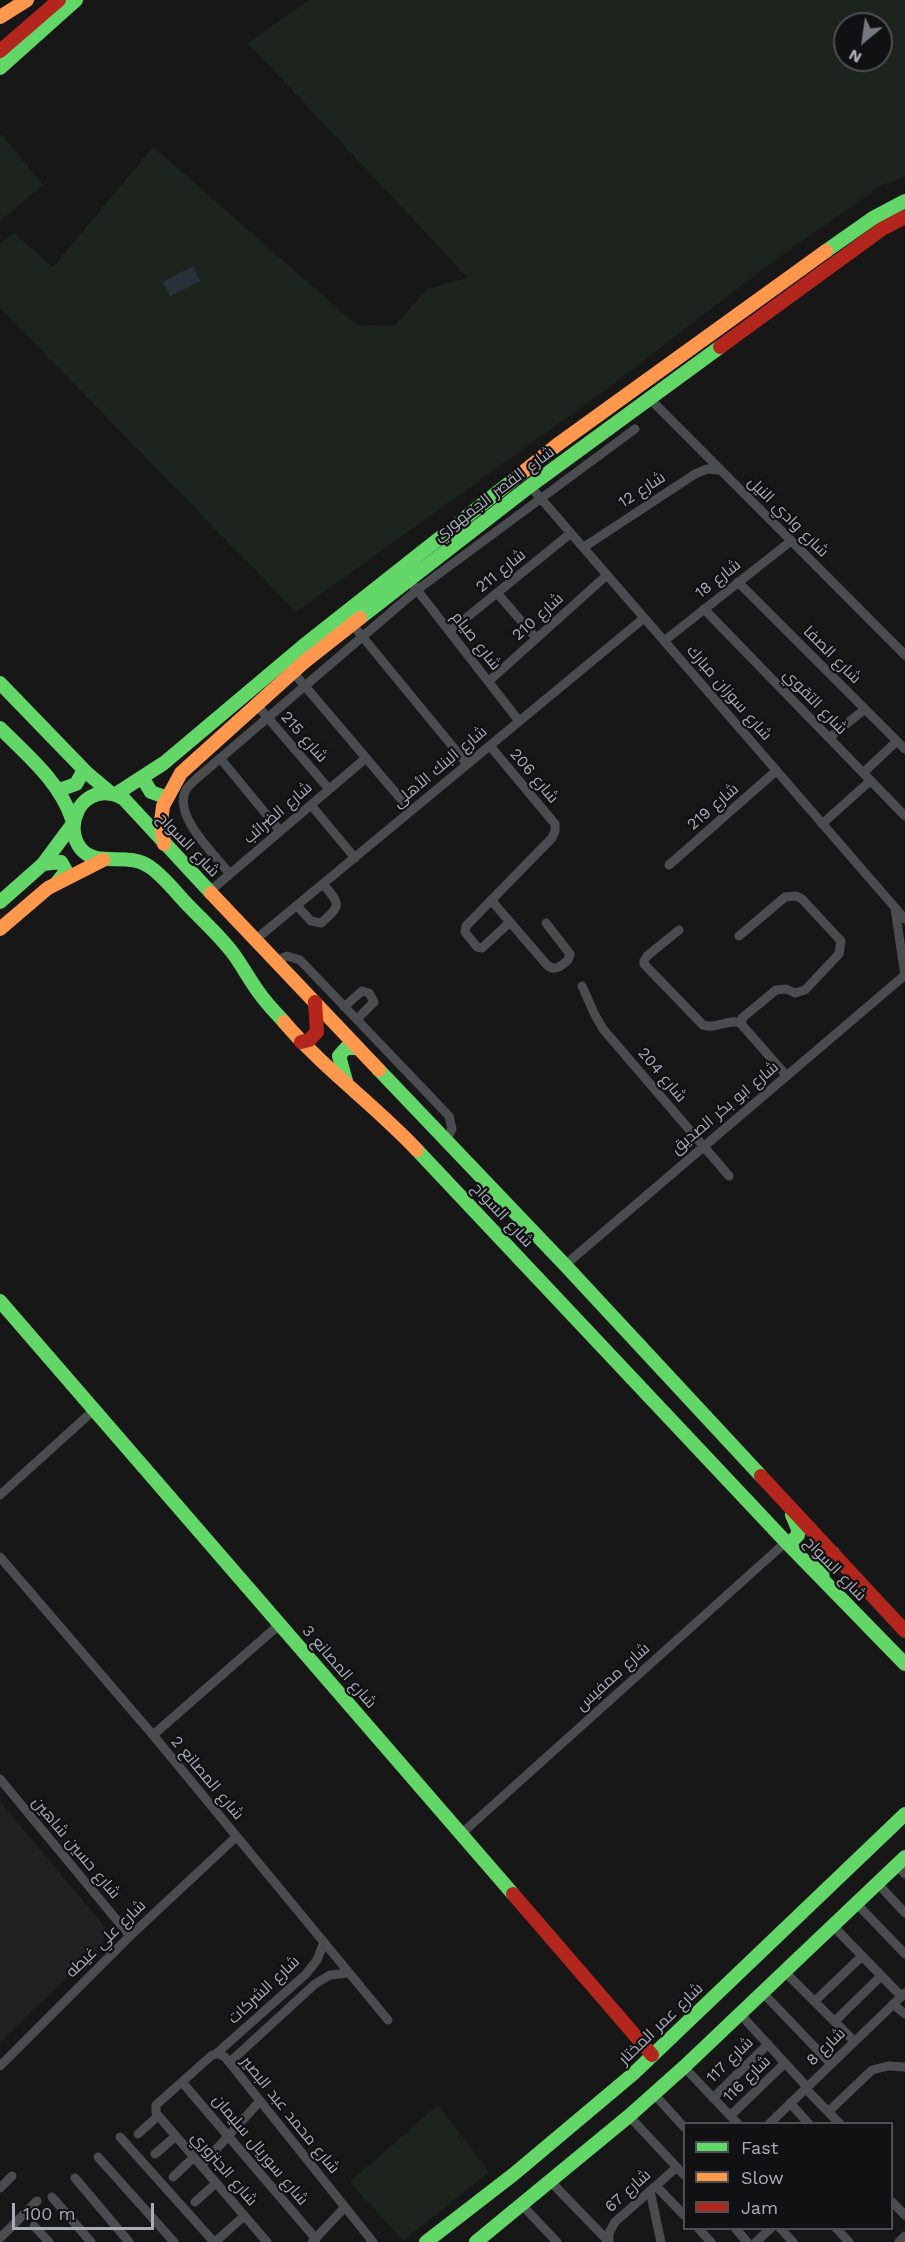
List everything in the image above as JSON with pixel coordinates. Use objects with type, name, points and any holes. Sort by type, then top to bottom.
[{"type":"main road","points":[[0,17],[27,0]]},
{"type":"main road","points":[[0,51],[59,0]]},
{"type":"main road","points":[[0,68],[76,0]]},
{"type":"main road","name":"شارع القصر الجمهوري","points":[[114,794],[143,779],[164,763],[303,646],[557,445],[849,234],[905,201]]},
{"type":"main road","name":"شارع القصر الجمهوري","points":[[164,844],[161,812],[165,797],[181,773],[293,672],[352,624],[413,584],[530,486],[867,240],[905,217]]},
{"type":"main road","name":"شارع السواح","points":[[0,683],[84,770],[132,806],[145,824],[565,1265],[905,1631]]},
{"type":"main road","points":[[0,728],[59,790],[68,804],[74,837],[81,848],[91,856],[103,860]]},
{"type":"main road","points":[[59,790],[76,784],[84,770]]},
{"type":"main road","points":[[143,779],[148,790],[158,797],[165,797]]},
{"type":"main road","points":[[0,902],[43,864],[72,822],[78,807],[88,798],[100,793],[114,794]]},
{"type":"main road","name":"شارع السواح","points":[[103,860],[129,858],[149,865],[160,876],[227,947],[260,994],[301,1042],[391,1122],[786,1542],[905,1664]]},
{"type":"main road","points":[[54,885],[103,860]]},
{"type":"main road","points":[[0,929],[54,885],[64,874],[65,866],[61,862],[43,864]]},
{"type":"main road","points":[[301,1042],[309,1040],[317,1032],[315,1002]]},
{"type":"main road","points":[[346,1083],[339,1056],[346,1048],[358,1047]]},
{"type":"main road","name":"شارع المصانع 3","points":[[0,1301],[652,2055]]},
{"type":"main road","points":[[786,1542],[795,1540],[799,1532],[788,1506]]},
{"type":"main road","points":[[823,1580],[819,1556],[824,1550],[833,1553]]},
{"type":"main road","name":"شارع عمر المختار","points":[[426,2242],[514,2174],[614,2090],[905,1814]]},
{"type":"main road","points":[[476,2242],[654,2094],[878,1884],[902,1865]]},
{"type":"street","name":"شارع وادي النيل","points":[[650,399],[905,655]]},
{"type":"street","points":[[230,874],[186,819],[183,805],[186,790],[362,636],[413,584],[541,498],[635,429]]},
{"type":"street","name":"شارع 12","points":[[584,547],[701,471],[720,470]]},
{"type":"street","name":"شارع سوزان مبارك","points":[[530,486],[905,919]]},
{"type":"street","name":"شارع 211","points":[[450,631],[571,533]]},
{"type":"street","name":"شارع 18","points":[[664,641],[791,541]]},
{"type":"street","name":"شارع 210","points":[[489,681],[607,575]]},
{"type":"street","name":"شارع الصفا","points":[[738,582],[905,749]]},
{"type":"street","name":"شارع صيام","points":[[413,584],[519,721]]},
{"type":"street","points":[[497,593],[537,638]]},
{"type":"street","name":"شارع التقوي","points":[[704,609],[905,816]]},
{"type":"street","name":"شارع البنك الأهلى","points":[[255,940],[644,618]]},
{"type":"street","points":[[352,624],[467,764]]},
{"type":"street","points":[[293,672],[411,811]]},
{"type":"street","name":"شارع 215","points":[[256,704],[329,789]]},
{"type":"street","points":[[829,738],[865,709]]},
{"type":"street","points":[[863,773],[897,741]]},
{"type":"street","name":"شارع 206","points":[[490,746],[555,824],[552,838],[491,900]]},
{"type":"street","points":[[220,758],[280,831]]},
{"type":"street","name":"شارع الضرائب","points":[[210,891],[366,758]]},
{"type":"street","name":"شارع 219","points":[[669,865],[776,771]]},
{"type":"street","points":[[822,824],[870,781]]},
{"type":"street","points":[[311,805],[355,858]]},
{"type":"street","points":[[297,906],[310,921],[321,923],[336,911],[338,905],[336,898],[323,884]]},
{"type":"street","points":[[739,936],[785,897],[796,896],[839,937],[842,946],[839,954],[805,990],[795,993],[786,989],[776,990],[743,1016],[741,1023]]},
{"type":"street","points":[[510,922],[482,948],[477,947],[466,935],[466,926],[491,900],[510,922],[547,965],[558,968],[568,960],[570,954],[546,924]]},
{"type":"street","points":[[895,908],[905,976]]},
{"type":"street","points":[[679,930],[647,956],[644,964],[703,1025],[714,1028],[732,1021],[741,1023],[786,1076]]},
{"type":"street","points":[[276,961],[287,956],[300,960],[449,1116],[452,1129],[446,1141]]},
{"type":"street","name":"شارع ابو بكر الصديق","points":[[565,1265],[905,976]]},
{"type":"street","name":"شارع 204","points":[[582,986],[603,1029],[729,1176]]},
{"type":"street","points":[[344,1007],[362,991],[369,993],[374,1002],[357,1019]]},
{"type":"street","points":[[0,1495],[94,1410]]},
{"type":"street","name":"شارع ممفيس","points":[[461,1834],[786,1542]]},
{"type":"street","name":"شارع المصانع 2","points":[[0,1557],[153,1735],[388,2020]]},
{"type":"street","points":[[153,1735],[280,1624]]},
{"type":"street","name":"شارع حسين شاهين","points":[[0,1779],[130,1936]]},
{"type":"street","name":"شارع علي غيطه","points":[[0,2066],[130,1936],[236,1837]]},
{"type":"street","points":[[878,1884],[905,1913]]},
{"type":"street","points":[[857,1904],[905,1954]]},
{"type":"street","points":[[833,1926],[881,1976],[903,1994]]},
{"type":"street","name":"شارع الشركات","points":[[217,2053],[306,1974],[317,1960],[324,1942]]},
{"type":"street","points":[[815,2001],[862,1956]]},
{"type":"street","points":[[785,1972],[854,2041]]},
{"type":"street","name":"شارع الشركات","points":[[230,2062],[315,1983],[330,1975],[349,1973]]},
{"type":"street","points":[[835,2021],[881,1976]]},
{"type":"street","points":[[763,1993],[831,2064]]},
{"type":"street","name":"شارع 8","points":[[771,2122],[903,1994]]},
{"type":"street","points":[[893,2004],[905,2014]]},
{"type":"street","points":[[740,2014],[838,2122]]},
{"type":"street","name":"شارع 117","points":[[713,2098],[768,2044]]},
{"type":"street","name":"شارع محمد عبد البصير","points":[[158,2116],[156,2105],[217,2053],[221,2054],[230,2062],[373,2242]]},
{"type":"street","name":"شارع 116","points":[[730,2116],[785,2063]]},
{"type":"street","points":[[828,2112],[872,2070],[888,2066],[905,2067]]},
{"type":"street","points":[[684,2067],[736,2122]]},
{"type":"street","name":"شارع سوريال سليمان","points":[[182,2082],[314,2240]]},
{"type":"street","points":[[654,2094],[683,2126]]},
{"type":"street","points":[[201,2166],[261,2101]]},
{"type":"street","points":[[790,2103],[807,2122]]},
{"type":"street","points":[[138,2134],[158,2116]]},
{"type":"street","name":"شارع الجنزوري","points":[[158,2116],[267,2242]]},
{"type":"street","points":[[629,2116],[683,2174]]},
{"type":"street","points":[[155,2154],[176,2136]]},
{"type":"street","points":[[120,2137],[214,2242],[244,2216]]},
{"type":"street","points":[[98,2157],[174,2242]]},
{"type":"street","points":[[173,2177],[194,2157]]},
{"type":"street","name":"شارع 67","points":[[609,2242],[609,2233],[615,2222],[677,2167]]},
{"type":"street","points":[[0,2188],[12,2176]]},
{"type":"street","points":[[75,2178],[129,2242]]},
{"type":"street","points":[[550,2181],[609,2242]]},
{"type":"street","points":[[195,2202],[216,2183]]},
{"type":"street","points":[[653,2188],[683,2214]]},
{"type":"street","points":[[653,2188],[661,2242]]},
{"type":"street","points":[[52,2197],[91,2242]]},
{"type":"street","points":[[3,2239],[37,2201]]},
{"type":"street","points":[[893,2204],[905,2216]]},
{"type":"street","points":[[522,2205],[557,2242]]},
{"type":"street","points":[[314,2240],[345,2207]]},
{"type":"street","points":[[34,2226],[49,2242]]},
{"type":"street","points":[[699,2230],[711,2242]]},
{"type":"street","points":[[756,2242],[770,2230]]},
{"type":"street","points":[[781,2230],[793,2242]]},
{"type":"street","points":[[837,2230],[849,2242]]},
{"type":"street","points":[[899,2242],[905,2236]]},
{"type":"shaded area","points":[[309,0],[905,0],[905,177],[882,185],[772,262],[600,394],[296,612],[0,308],[0,243],[14,233],[53,267],[153,147],[357,325],[394,326],[427,289],[468,278],[248,43]]},
{"type":"shaded area","points":[[0,133],[43,185],[0,221]]},
{"type":"shaded area","points":[[193,266],[200,281],[170,296],[163,282]]},
{"type":"shaded area","points":[[0,1802],[105,1927],[103,1943],[0,2042]]},
{"type":"shaded area","points":[[438,2105],[489,2172],[403,2241],[350,2182]]},
{"type":"traffic: fast","points":[[0,68],[76,0]]},
{"type":"traffic: fast","points":[[826,251],[873,218],[905,201]]},
{"type":"traffic: fast","points":[[360,618],[530,486],[720,347]]},
{"type":"traffic: fast","points":[[116,794],[164,763],[303,646],[522,473]]},
{"type":"traffic: fast","points":[[0,683],[87,773],[112,794]]},
{"type":"traffic: fast","points":[[0,728],[51,781],[72,819]]},
{"type":"traffic: fast","points":[[59,790],[76,784],[84,770]]},
{"type":"traffic: fast","points":[[143,779],[151,792],[165,797]]},
{"type":"traffic: fast","points":[[211,893],[124,799],[115,795],[100,794],[83,803],[74,820],[76,840],[81,849],[95,858],[132,860],[141,862],[155,871],[227,945],[263,998],[284,1022]]},
{"type":"traffic: fast","points":[[0,902],[43,864],[72,825]]},
{"type":"traffic: fast","points":[[43,864],[61,862],[66,871],[58,881]]},
{"type":"traffic: fast","points":[[346,1081],[339,1056],[346,1048],[358,1048]]},
{"type":"traffic: fast","points":[[379,1070],[565,1265],[761,1476]]},
{"type":"traffic: fast","points":[[417,1150],[786,1542],[905,1664]]},
{"type":"traffic: fast","points":[[0,1301],[513,1894]]},
{"type":"traffic: fast","points":[[786,1542],[792,1541],[798,1535],[792,1515]]},
{"type":"traffic: fast","points":[[823,1580],[820,1553],[826,1550],[833,1553]]},
{"type":"traffic: fast","points":[[426,2242],[514,2174],[633,2074],[905,1814]]},
{"type":"traffic: fast","points":[[476,2242],[629,2116],[684,2067],[905,1857]]},
{"type":"traffic: slow","points":[[0,17],[27,0]]},
{"type":"traffic: slow","points":[[522,473],[557,445],[826,251]]},
{"type":"traffic: slow","points":[[164,844],[161,822],[163,806],[181,773],[303,663],[360,618]]},
{"type":"traffic: slow","points":[[0,929],[48,888],[103,860]]},
{"type":"traffic: slow","points":[[211,893],[379,1070]]},
{"type":"traffic: slow","points":[[284,1022],[316,1056],[417,1150]]},
{"type":"traffic: jam","points":[[0,51],[59,0]]},
{"type":"traffic: jam","points":[[720,347],[882,229],[905,217]]},
{"type":"traffic: jam","points":[[301,1042],[309,1040],[317,1032],[315,1002]]},
{"type":"traffic: jam","points":[[761,1476],[905,1631]]},
{"type":"traffic: jam","points":[[513,1894],[652,2055]]}]
